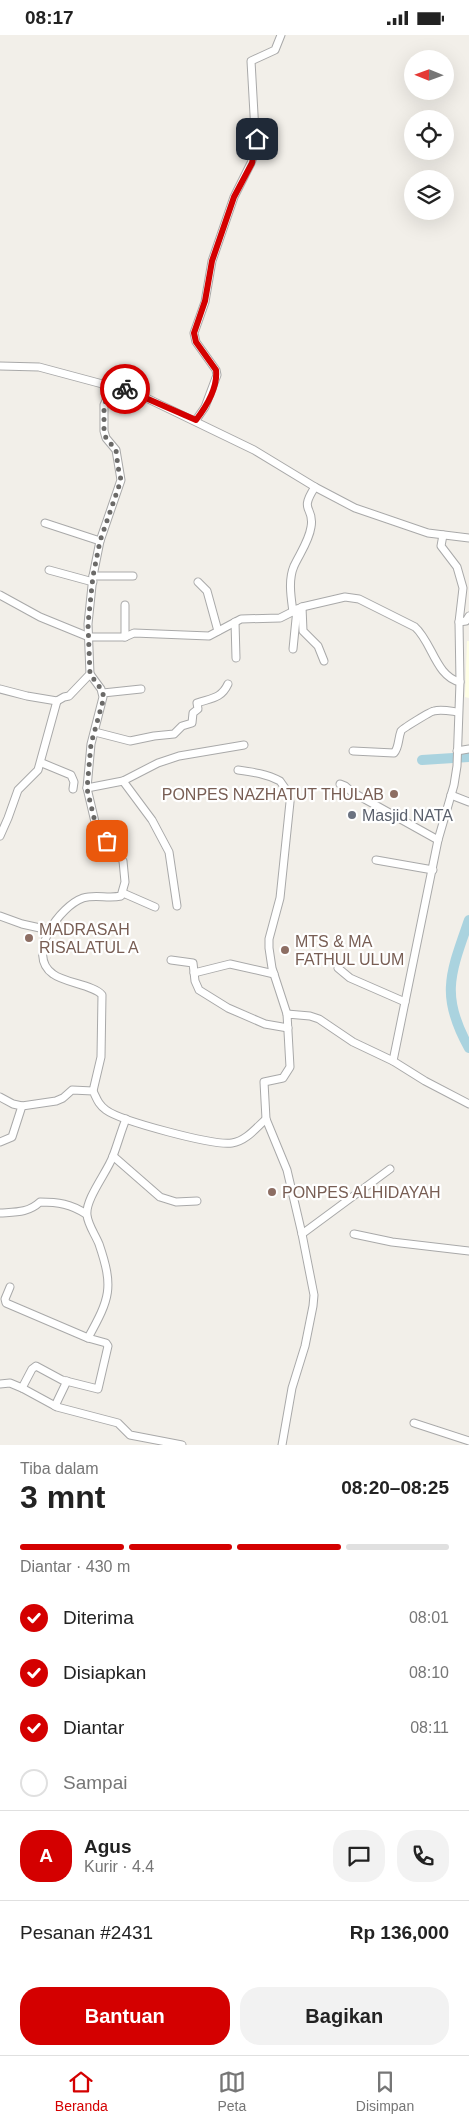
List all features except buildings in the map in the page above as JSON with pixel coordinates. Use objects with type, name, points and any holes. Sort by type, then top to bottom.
[{"type":"street","points":[[196,420],[205,407],[217,375],[216,370],[196,342],[194,333],[205,301],[212,261],[234,197],[252,163],[256,150],[251,61],[275,50],[281,35]]},
{"type":"street","points":[[0,366],[39,367],[136,393],[196,420],[215,432],[254,450],[315,487],[355,508],[416,529],[443,535],[468,537]]},
{"type":"street","points":[[113,386],[104,405],[104,431],[106,438],[116,450],[121,480],[100,541],[88,624],[90,674],[103,693],[103,702],[94,731],[88,764],[87,789],[95,822],[122,861],[126,873],[121,896],[114,898],[93,896],[74,902],[49,929],[44,943],[43,958],[52,974],[76,985],[96,990],[102,995],[101,1057],[93,1091],[98,1103],[108,1111],[126,1119],[199,1140],[231,1144],[246,1138],[266,1119]]},
{"type":"street","points":[[315,487],[306,502],[311,515],[311,528],[291,576],[290,590],[303,631],[317,644],[324,661]]},
{"type":"street","points":[[45,523],[100,541]]},
{"type":"street","points":[[393,1061],[438,840],[451,795],[457,765],[460,682],[459,623],[463,588],[457,567],[441,546],[443,535]]},
{"type":"street","points":[[49,569],[93,579],[133,576]]},
{"type":"street","points":[[198,581],[207,591],[218,631]]},
{"type":"street","points":[[0,595],[40,617],[89,637],[125,637],[134,633],[203,637],[214,635],[241,619],[280,618],[297,609],[345,597],[353,598],[401,619],[421,633],[439,665],[450,679],[460,682]]},
{"type":"street","points":[[125,605],[125,637]]},
{"type":"street","points":[[293,649],[297,609]]},
{"type":"street","points":[[459,623],[466,621],[469,617]]},
{"type":"street","points":[[235,623],[236,658]]},
{"type":"street","points":[[0,835],[18,790],[37,773],[42,763],[58,701],[70,696],[90,674]]},
{"type":"street","points":[[94,731],[130,741],[174,734],[182,726],[192,723],[192,713],[198,709],[197,703],[217,698],[225,691],[228,685]]},
{"type":"street","points":[[0,689],[58,701]]},
{"type":"street","points":[[103,693],[140,689]]},
{"type":"street","points":[[353,751],[394,753],[402,730],[406,726],[420,720],[432,711],[458,712]]},
{"type":"street","points":[[87,789],[123,781],[158,763],[179,756],[244,745]]},
{"type":"street","points":[[457,753],[469,749]]},
{"type":"street","points":[[42,763],[71,775],[74,782],[73,789]]},
{"type":"street","points":[[238,769],[259,772],[280,781],[290,799],[280,898],[270,939],[274,974],[287,1014],[289,1071],[283,1078],[264,1082],[266,1119],[287,1170],[302,1234],[314,1301],[305,1347],[292,1389],[282,1445]]},
{"type":"street","points":[[123,781],[152,820],[170,851],[177,906]]},
{"type":"street","points":[[340,784],[345,785],[352,792],[438,840]]},
{"type":"street","points":[[451,795],[469,802]]},
{"type":"street","points":[[376,860],[433,870]]},
{"type":"street","points":[[123,893],[155,907]]},
{"type":"street","points":[[0,917],[22,924],[49,929]]},
{"type":"street","points":[[171,960],[193,963],[195,981],[199,990],[228,1008],[265,1024],[288,1028]]},
{"type":"street","points":[[194,973],[230,964],[274,974]]},
{"type":"street","points":[[338,968],[350,978],[405,1001]]},
{"type":"street","points":[[287,1014],[310,1016],[319,1019],[353,1042],[393,1061],[425,1081],[469,1104]]},
{"type":"street","points":[[0,1097],[13,1104],[22,1105],[56,1101],[72,1090],[93,1091]]},
{"type":"street","points":[[0,1142],[12,1137],[22,1105]]},
{"type":"street","points":[[86,1214],[91,1198],[113,1156],[126,1119]]},
{"type":"street","points":[[113,1156],[160,1197],[176,1202],[197,1201]]},
{"type":"street","points":[[302,1234],[390,1169]]},
{"type":"street","points":[[0,1213],[27,1211],[33,1209],[40,1202],[51,1202],[74,1206],[86,1214],[102,1252],[109,1295],[104,1309],[88,1338]]},
{"type":"street","points":[[354,1234],[469,1251]]},
{"type":"street","points":[[10,1287],[5,1299],[6,1303],[88,1338],[106,1343],[108,1346],[98,1389],[66,1381],[36,1366],[32,1369],[22,1388]]},
{"type":"street","points":[[55,1406],[66,1381]]},
{"type":"street","points":[[0,1384],[10,1383],[55,1406],[118,1423],[130,1435],[182,1445]]},
{"type":"street","points":[[414,1423],[469,1441]]},
{"type":"shaded area","points":[[467,641],[469,641],[469,698],[465,697]]},
{"type":"waterway","points":[[422,760],[469,757]]},
{"type":"waterway","points":[[469,920],[457,955],[451,985],[454,1014],[469,1048]]},
{"type":"way so far","points":[[107,841],[95,822],[87,789],[91,744],[104,697],[101,689],[90,674],[88,624],[93,576],[100,541],[108,513],[121,480],[116,450],[104,434],[104,405],[113,386],[125,389]]},
{"type":"place","name":"PONPES NAZHATUT THULAB","points":[[394,794]]},
{"type":"place","name":"Masjid NATA","points":[[352,815]]},
{"type":"place","name":"MADRASAH RISALATUL A","points":[[29,938]]},
{"type":"place","name":"MTS & MA FATHUL ULUM","points":[[285,950]]},
{"type":"place","name":"PONPES ALHIDAYAH","points":[[272,1192]]},
{"type":"route","points":[[125,389],[196,420],[205,407],[217,375],[216,370],[196,342],[194,333],[202,314],[212,261],[239,184],[252,163],[257,139]]}]
